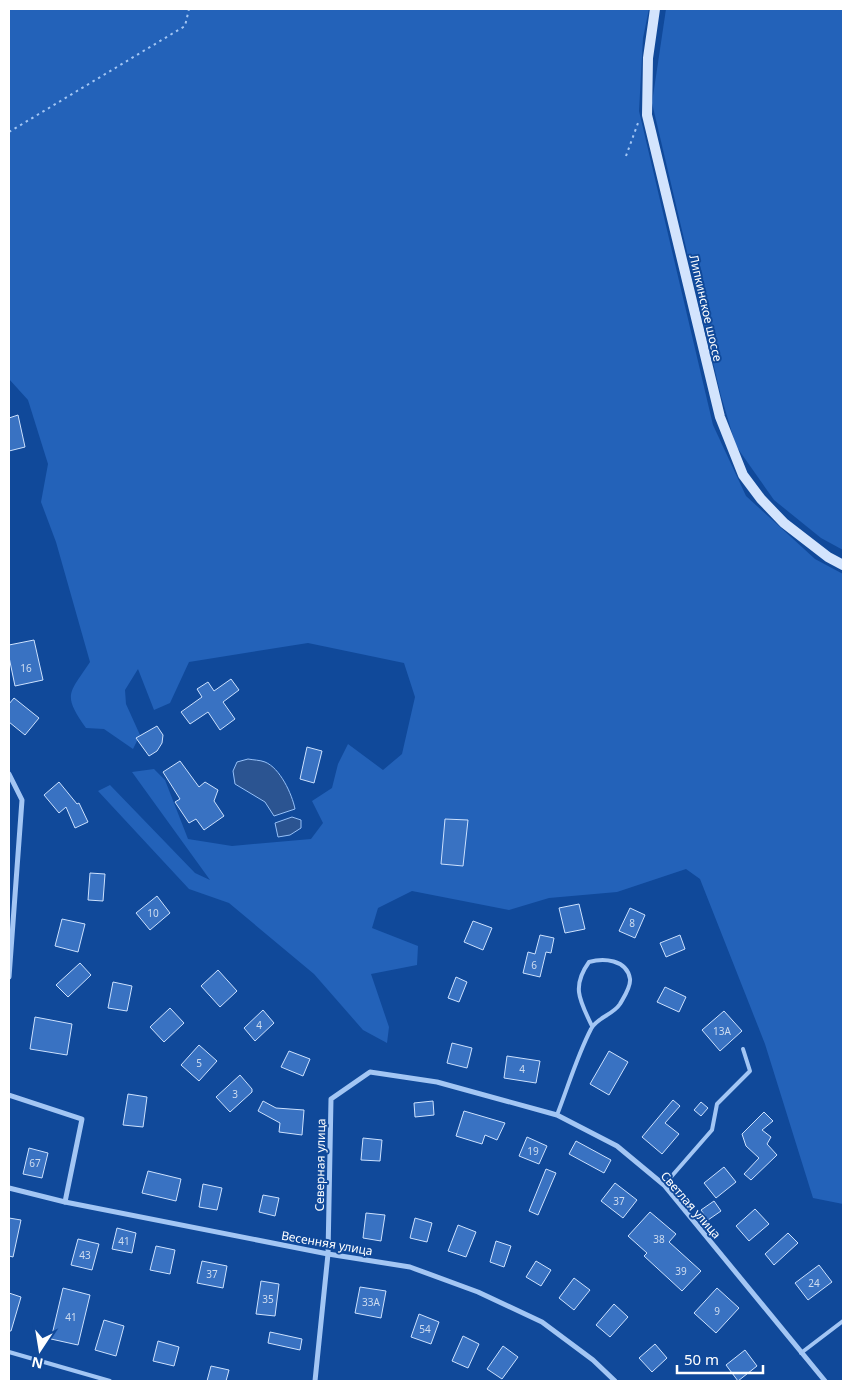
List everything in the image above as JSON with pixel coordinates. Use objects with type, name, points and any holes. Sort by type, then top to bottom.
[{"type":"street","name":"Липкинское шоссе","points":[[655,9],[648,58],[647,115],[720,417],[743,475],[761,499],[784,523],[828,557],[843,565]]},
{"type":"street","points":[[9,774],[22,800],[9,977]]},
{"type":"street","name":"Светлая улица","points":[[331,1099],[370,1072],[437,1082],[557,1115],[617,1146],[664,1185],[825,1381]]},
{"type":"street","points":[[9,1095],[82,1119],[65,1202]]},
{"type":"street","name":"Северная улица","points":[[315,1381],[328,1254],[331,1099]]},
{"type":"street","name":"Весенняя улица","points":[[9,1188],[65,1202],[328,1254],[410,1267],[478,1292],[542,1322],[594,1360],[615,1381]]},
{"type":"lane","points":[[557,1115],[592,1026],[615,1010],[628,988],[630,979],[627,973],[616,962],[606,959],[588,962],[580,974],[578,982],[578,993],[592,1026]]},
{"type":"lane","points":[[664,1185],[712,1130],[717,1104],[750,1070],[743,1049]]},
{"type":"lane","points":[[801,1353],[843,1321]]},
{"type":"lane","points":[[9,1352],[110,1381]]},
{"type":"path","points":[[9,132],[185,26],[190,9]]},
{"type":"path","points":[[626,156],[640,116]]},
{"type":"shaded area","points":[[9,9],[649,9],[643,38],[639,111],[713,425],[746,496],[815,559],[843,574],[843,1204],[813,1198],[765,1044],[700,879],[686,869],[617,892],[549,898],[509,910],[412,891],[378,908],[372,928],[418,946],[417,965],[371,974],[389,1027],[387,1043],[363,1030],[314,974],[229,903],[189,889],[98,791],[110,785],[195,873],[210,880],[132,772],[154,769],[165,780],[188,839],[232,846],[311,839],[323,823],[312,801],[332,788],[338,764],[348,744],[383,770],[402,754],[415,697],[404,663],[308,643],[189,662],[170,703],[154,710],[138,669],[125,690],[126,704],[140,735],[133,749],[104,729],[86,728],[78,717],[71,701],[71,694],[90,662],[56,542],[41,502],[48,464],[28,400],[9,379]]},
{"type":"shaded area","points":[[666,9],[843,9],[843,550],[821,538],[774,500],[736,446],[721,396],[652,103]]},
{"type":"shaded area","points":[[248,759],[265,762],[276,770],[288,789],[295,809],[274,816],[265,802],[235,784],[233,771],[237,762]]},
{"type":"shaded area","points":[[292,817],[301,820],[301,828],[290,835],[278,837],[275,823]]},
{"type":"building","points":[[18,415],[25,447],[9,451],[9,418]]},
{"type":"building","points":[[34,640],[43,680],[15,686],[9,657],[9,645]]},
{"type":"building","points":[[231,679],[239,690],[223,702],[235,719],[220,730],[208,712],[190,724],[181,712],[202,697],[197,689],[208,682],[214,691]]},
{"type":"building","points":[[14,698],[39,718],[25,735],[9,722],[9,704]]},
{"type":"building","points":[[157,726],[163,735],[162,743],[157,751],[149,756],[136,738]]},
{"type":"building","points":[[307,747],[322,751],[314,783],[300,779]]},
{"type":"building","points":[[180,761],[199,787],[205,782],[218,790],[214,801],[224,816],[204,830],[196,819],[189,823],[175,802],[180,799],[163,772]]},
{"type":"building","points":[[59,782],[77,804],[79,803],[88,822],[75,828],[66,807],[59,813],[44,795]]},
{"type":"building","points":[[445,819],[468,820],[463,866],[441,864]]},
{"type":"building","points":[[90,873],[105,874],[103,901],[88,900]]},
{"type":"building","points":[[157,896],[170,913],[150,930],[136,913]]},
{"type":"building","points":[[579,904],[585,929],[565,933],[559,908]]},
{"type":"building","points":[[630,908],[645,915],[635,938],[619,931]]},
{"type":"building","points":[[62,919],[85,924],[78,952],[55,946]]},
{"type":"building","points":[[473,921],[492,928],[483,950],[464,942]]},
{"type":"building","points":[[540,935],[554,938],[551,953],[546,952],[540,977],[523,973],[528,952],[535,954]]},
{"type":"building","points":[[680,935],[685,949],[666,957],[660,943]]},
{"type":"building","points":[[80,963],[91,975],[68,997],[56,985]]},
{"type":"building","points":[[218,970],[237,991],[220,1007],[201,986]]},
{"type":"building","points":[[456,977],[467,982],[459,1002],[448,998]]},
{"type":"building","points":[[113,982],[132,986],[127,1011],[108,1008]]},
{"type":"building","points":[[665,987],[686,997],[679,1012],[657,1002]]},
{"type":"building","points":[[170,1008],[184,1023],[164,1042],[150,1027]]},
{"type":"building","points":[[263,1010],[274,1023],[255,1041],[244,1028]]},
{"type":"building","points":[[724,1011],[742,1031],[720,1051],[702,1030]]},
{"type":"building","points":[[35,1017],[72,1024],[67,1055],[30,1049]]},
{"type":"building","points":[[452,1043],[472,1048],[467,1068],[447,1063]]},
{"type":"building","points":[[199,1045],[217,1061],[199,1081],[181,1065]]},
{"type":"building","points":[[289,1051],[310,1059],[303,1076],[281,1067]]},
{"type":"building","points":[[609,1051],[628,1062],[609,1095],[590,1084]]},
{"type":"building","points":[[507,1056],[540,1061],[536,1083],[504,1078]]},
{"type":"building","points":[[240,1075],[252,1089],[252,1092],[230,1112],[216,1097]]},
{"type":"building","points":[[128,1094],[147,1097],[143,1127],[123,1125]]},
{"type":"building","points":[[673,1100],[680,1106],[665,1123],[679,1134],[662,1154],[642,1137]]},
{"type":"building","points":[[263,1101],[276,1108],[304,1110],[302,1135],[279,1132],[280,1123],[258,1111]]},
{"type":"building","points":[[433,1101],[434,1115],[415,1117],[414,1103]]},
{"type":"building","points":[[701,1102],[708,1108],[701,1116],[694,1110]]},
{"type":"building","points":[[464,1111],[505,1123],[497,1140],[485,1135],[482,1144],[456,1136]]},
{"type":"building","points":[[764,1112],[773,1121],[762,1130],[771,1137],[767,1144],[777,1155],[751,1180],[744,1174],[759,1158],[746,1146],[742,1134]]},
{"type":"building","points":[[527,1137],[547,1146],[539,1164],[519,1156]]},
{"type":"building","points":[[363,1138],[382,1140],[380,1161],[361,1160]]},
{"type":"building","points":[[576,1141],[611,1160],[604,1173],[569,1154]]},
{"type":"building","points":[[29,1148],[48,1153],[42,1178],[23,1174]]},
{"type":"building","points":[[724,1167],[736,1182],[716,1198],[704,1183]]},
{"type":"building","points":[[546,1169],[556,1173],[538,1215],[529,1211]]},
{"type":"building","points":[[148,1171],[181,1179],[176,1201],[142,1193]]},
{"type":"building","points":[[615,1183],[637,1200],[623,1218],[601,1201]]},
{"type":"building","points":[[203,1184],[222,1188],[217,1210],[199,1207]]},
{"type":"building","points":[[263,1195],[279,1198],[275,1216],[259,1212]]},
{"type":"building","points":[[714,1201],[721,1211],[708,1220],[701,1210]]},
{"type":"building","points":[[755,1209],[769,1224],[749,1241],[736,1226]]},
{"type":"building","points":[[650,1212],[676,1234],[669,1242],[701,1271],[682,1291],[644,1256],[647,1253],[628,1236]]},
{"type":"building","points":[[366,1213],[385,1215],[381,1241],[363,1238]]},
{"type":"building","points":[[9,1218],[21,1220],[13,1257],[9,1256]]},
{"type":"building","points":[[415,1218],[432,1223],[427,1242],[410,1238]]},
{"type":"building","points":[[458,1225],[476,1232],[466,1257],[448,1251]]},
{"type":"building","points":[[117,1228],[136,1233],[132,1253],[112,1249]]},
{"type":"building","points":[[788,1233],[798,1243],[774,1265],[765,1254]]},
{"type":"building","points":[[78,1239],[99,1244],[92,1270],[71,1265]]},
{"type":"building","points":[[496,1241],[511,1246],[504,1267],[490,1262]]},
{"type":"building","points":[[156,1246],[175,1250],[170,1274],[150,1270]]},
{"type":"building","points":[[202,1261],[227,1266],[223,1288],[197,1283]]},
{"type":"building","points":[[536,1261],[551,1270],[541,1286],[526,1277]]},
{"type":"building","points":[[819,1265],[832,1282],[808,1300],[795,1283]]},
{"type":"building","points":[[574,1278],[590,1290],[574,1310],[559,1298]]},
{"type":"building","points":[[261,1281],[279,1284],[275,1316],[256,1314]]},
{"type":"building","points":[[360,1287],[386,1291],[381,1318],[355,1313]]},
{"type":"building","points":[[63,1288],[90,1295],[78,1345],[51,1339]]},
{"type":"building","points":[[717,1288],[739,1308],[716,1333],[694,1313]]},
{"type":"building","points":[[9,1293],[21,1297],[11,1331],[9,1331]]},
{"type":"building","points":[[614,1304],[628,1317],[610,1337],[596,1325]]},
{"type":"building","points":[[419,1314],[439,1322],[431,1344],[411,1337]]},
{"type":"building","points":[[104,1320],[124,1326],[116,1356],[95,1350]]},
{"type":"building","points":[[270,1332],[302,1339],[300,1350],[268,1343]]},
{"type":"building","points":[[463,1336],[479,1344],[468,1368],[452,1361]]},
{"type":"building","points":[[158,1341],[179,1347],[174,1366],[153,1361]]},
{"type":"building","points":[[655,1344],[667,1358],[652,1372],[639,1358]]},
{"type":"building","points":[[503,1346],[518,1357],[502,1379],[487,1369]]},
{"type":"building","points":[[745,1350],[757,1366],[738,1381],[726,1365]]},
{"type":"building","points":[[211,1366],[229,1370],[226,1381],[207,1381]]}]
